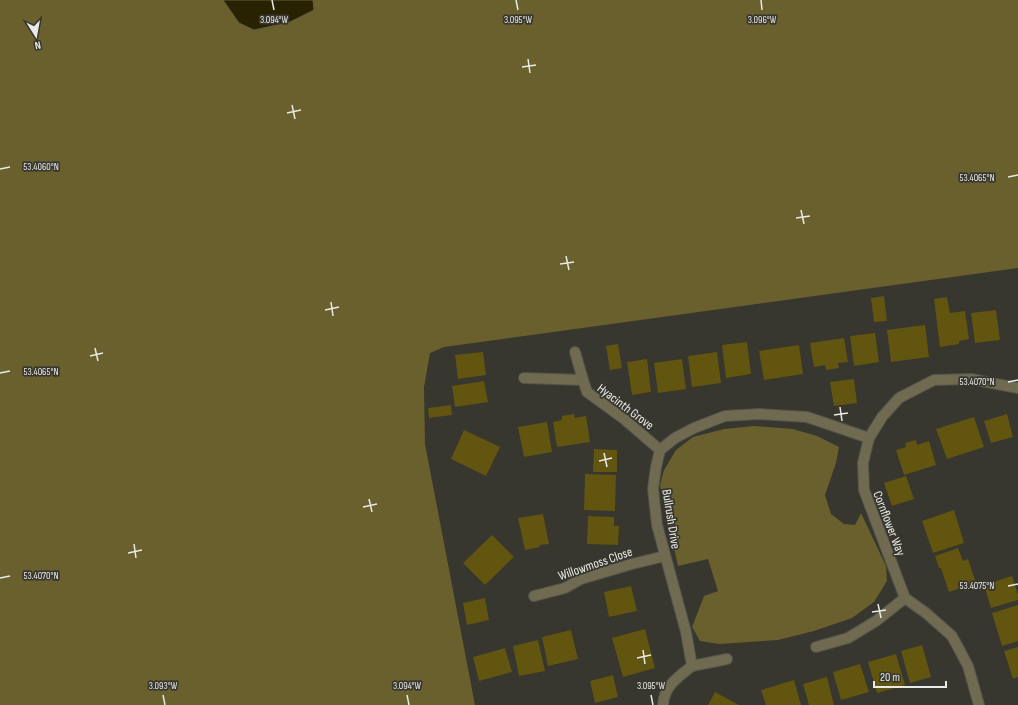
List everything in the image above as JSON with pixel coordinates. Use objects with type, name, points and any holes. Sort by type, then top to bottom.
[{"type":"street","name":"Hyacinth Grove","points":[[575,352],[587,392],[624,419],[660,450]]},
{"type":"street","name":"Hyacinth Grove","points":[[524,378],[583,380]]},
{"type":"street","name":"Cornflower Way","points":[[905,598],[864,490],[863,463],[869,438],[882,417],[899,398],[934,380],[971,379],[1018,388]]},
{"type":"street","points":[[660,450],[675,438],[694,428],[725,416],[759,414],[807,418],[869,438]]},
{"type":"street","name":"Bullrush Drive","points":[[660,450],[653,489],[657,525],[686,632],[692,666]]},
{"type":"street","name":"Willowmoss Close","points":[[534,596],[565,588],[582,579],[665,556]]},
{"type":"street","points":[[816,647],[848,638],[876,621],[905,598],[926,613],[952,636],[968,666],[979,705]]},
{"type":"street","points":[[663,705],[663,701],[671,682],[692,666],[727,659]]},
{"type":"shaded area","points":[[0,0],[223,0],[239,23],[254,30],[290,22],[314,10],[313,0],[1018,0],[1018,268],[444,347],[430,353],[424,387],[425,444],[475,705],[0,705]]},
{"type":"shaded area","points":[[223,0],[313,0],[314,10],[290,22],[254,30],[239,23]]},
{"type":"shaded area","points":[[754,426],[793,429],[817,436],[839,447],[836,463],[825,495],[831,514],[844,524],[855,525],[861,513],[886,566],[887,581],[874,602],[852,618],[814,631],[778,640],[719,644],[700,641],[692,627],[704,596],[718,591],[708,559],[678,566],[660,485],[664,470],[676,450],[693,437],[724,429]]},
{"type":"building","points":[[884,296],[887,321],[874,322],[871,298]]},
{"type":"building","points":[[947,297],[950,313],[965,311],[969,339],[959,341],[959,344],[940,347],[934,299]]},
{"type":"building","points":[[996,310],[1000,340],[975,343],[971,313]]},
{"type":"building","points":[[925,325],[929,357],[891,362],[887,330]]},
{"type":"building","points":[[875,333],[879,362],[854,366],[850,336]]},
{"type":"building","points":[[844,338],[848,362],[838,363],[839,368],[826,370],[825,365],[814,367],[810,343]]},
{"type":"building","points":[[747,342],[751,374],[726,378],[722,345]]},
{"type":"building","points":[[618,344],[622,368],[610,370],[606,346]]},
{"type":"building","points":[[799,345],[803,374],[764,380],[759,351]]},
{"type":"building","points":[[483,352],[486,375],[458,379],[455,355]]},
{"type":"building","points":[[717,352],[721,383],[692,387],[688,356]]},
{"type":"building","points":[[647,359],[651,392],[632,395],[627,362]]},
{"type":"building","points":[[682,359],[686,389],[658,393],[654,363]]},
{"type":"building","points":[[854,379],[857,403],[834,406],[830,382]]},
{"type":"building","points":[[484,381],[488,402],[455,407],[452,386]]},
{"type":"building","points":[[451,405],[452,415],[429,418],[428,408]]},
{"type":"building","points":[[574,414],[575,418],[586,416],[590,442],[557,447],[553,422],[562,420],[562,416]]},
{"type":"building","points":[[1007,414],[1013,437],[991,443],[984,421]]},
{"type":"building","points":[[974,417],[984,447],[947,459],[936,429]]},
{"type":"building","points":[[547,422],[552,452],[524,457],[518,427]]},
{"type":"building","points":[[464,430],[500,447],[486,476],[451,459]]},
{"type":"building","points":[[916,440],[917,445],[929,441],[936,465],[904,475],[896,450],[906,447],[905,443]]},
{"type":"building","points":[[594,449],[617,450],[617,472],[593,472]]},
{"type":"building","points":[[585,474],[616,475],[615,511],[584,510]]},
{"type":"building","points":[[906,476],[914,499],[892,506],[884,483]]},
{"type":"building","points":[[954,510],[964,543],[933,553],[922,521]]},
{"type":"building","points":[[543,514],[549,544],[539,545],[540,547],[525,550],[518,518]]},
{"type":"building","points":[[588,516],[614,517],[614,526],[619,526],[618,545],[587,544]]},
{"type":"building","points":[[492,535],[514,557],[485,585],[463,563]]},
{"type":"building","points":[[958,548],[963,561],[968,559],[976,583],[949,592],[941,568],[939,568],[935,556]]},
{"type":"building","points":[[1012,576],[1018,595],[1018,600],[991,608],[984,585]]},
{"type":"building","points":[[631,586],[637,611],[609,617],[604,592]]},
{"type":"building","points":[[485,598],[489,620],[467,625],[463,603]]},
{"type":"building","points":[[1018,605],[1018,641],[1002,646],[992,613]]},
{"type":"building","points":[[645,629],[655,668],[623,677],[612,638]]},
{"type":"building","points":[[571,630],[578,659],[548,666],[542,637]]},
{"type":"building","points":[[538,640],[545,671],[519,676],[513,646]]},
{"type":"building","points":[[922,645],[931,677],[910,683],[901,651]]},
{"type":"building","points":[[1018,647],[1018,677],[1013,679],[1004,651]]},
{"type":"building","points":[[505,648],[512,672],[479,681],[473,657]]},
{"type":"building","points":[[896,654],[905,685],[877,693],[868,662]]},
{"type":"building","points":[[860,664],[869,692],[841,700],[833,672]]},
{"type":"building","points":[[613,675],[618,697],[595,703],[590,681]]},
{"type":"building","points":[[827,677],[834,705],[809,705],[803,684]]},
{"type":"building","points":[[794,680],[801,705],[766,705],[761,690]]},
{"type":"building","points":[[715,692],[739,705],[708,705]]}]
